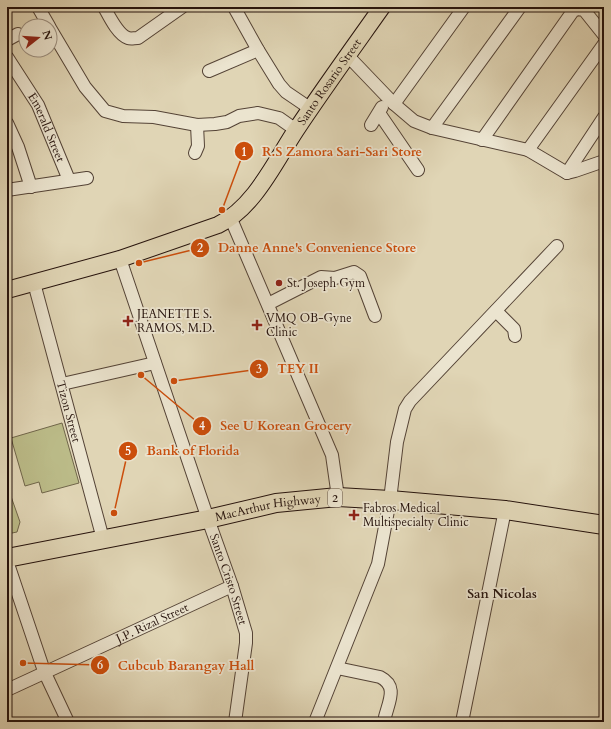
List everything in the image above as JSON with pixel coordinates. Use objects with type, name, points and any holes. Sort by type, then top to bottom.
[{"type":"highway","name":"MacArthur Highway","points":[[7,558],[208,519],[276,503],[338,497],[505,510],[604,525]]},
{"type":"main road","name":"Santo Rosario Street","points":[[7,290],[120,259],[218,225],[231,218],[253,196],[311,108],[382,7]]},
{"type":"street","points":[[38,7],[44,18]]},
{"type":"street","points":[[104,7],[117,28],[126,38],[131,39],[138,38],[182,7]]},
{"type":"street","points":[[234,7],[279,84],[286,92],[311,108]]},
{"type":"street","points":[[371,125],[464,7]]},
{"type":"street","points":[[432,128],[520,7]]},
{"type":"street","points":[[482,140],[573,11],[578,9],[584,10],[604,35]]},
{"type":"street","points":[[7,40],[18,34]]},
{"type":"street","points":[[58,42],[85,87],[105,111],[123,116],[154,117],[197,125],[227,122],[239,116],[258,113],[279,118],[296,130]]},
{"type":"street","points":[[528,150],[604,44]]},
{"type":"street","points":[[209,71],[258,50]]},
{"type":"street","points":[[348,56],[391,101],[414,120],[432,128],[528,150],[567,172],[575,171],[604,161]]},
{"type":"street","name":"Emerald Street","points":[[7,57],[38,105],[69,180]]},
{"type":"street","points":[[379,113],[418,170]]},
{"type":"street","points":[[567,172],[604,117]]},
{"type":"street","points":[[7,123],[18,147],[31,187]]},
{"type":"street","points":[[195,153],[198,146],[197,125]]},
{"type":"street","points":[[7,190],[87,178]]},
{"type":"street","points":[[231,218],[332,455],[338,497]]},
{"type":"street","points":[[315,722],[378,564],[390,500],[397,442],[410,400],[558,246]]},
{"type":"street","name":"Santo Cristo Street","points":[[120,259],[232,586],[247,638],[235,722]]},
{"type":"street","points":[[268,304],[321,277],[335,278],[354,272],[360,276],[375,316]]},
{"type":"street","name":"Tizon Street","points":[[34,283],[103,539]]},
{"type":"street","points":[[496,311],[514,329],[515,336]]},
{"type":"street","points":[[62,384],[155,363]]},
{"type":"street","points":[[462,722],[505,510]]},
{"type":"street","points":[[7,561],[44,671],[68,722]]},
{"type":"street","name":"J.P. Rizal Street","points":[[7,690],[44,671],[154,623],[232,586]]},
{"type":"street","points":[[337,668],[380,677],[389,683],[392,690],[385,717]]},
{"type":"green space","points":[[62,423],[79,483],[42,493],[39,482],[25,486],[11,438]]},
{"type":"green space","points":[[7,485],[20,522],[17,532],[7,534]]},
{"type":"place","name":"R.S Zamora Sari-Sari Store","points":[[222,210]]},
{"type":"place","name":"Danne Anne's Convenience Store","points":[[139,263]]},
{"type":"place","name":"St. Joseph Gym","points":[[279,283]]},
{"type":"place","name":"JEANETTE S. RAMOS, M.D.","points":[[128,321]]},
{"type":"place","name":"VMQ OB-Gyne Clinic","points":[[257,325]]},
{"type":"place","name":"See U Korean Grocery","points":[[141,375]]},
{"type":"place","name":"TEY II","points":[[174,381]]},
{"type":"place","name":"Bank of Florida","points":[[114,513]]},
{"type":"place","name":"Fabros Medical Multispecialty Clinic","points":[[354,515]]},
{"type":"place","name":"Cubcub Barangay Hall","points":[[23,663]]},
{"type":"district","name":"San Nicolas","points":[[502,593]]}]
